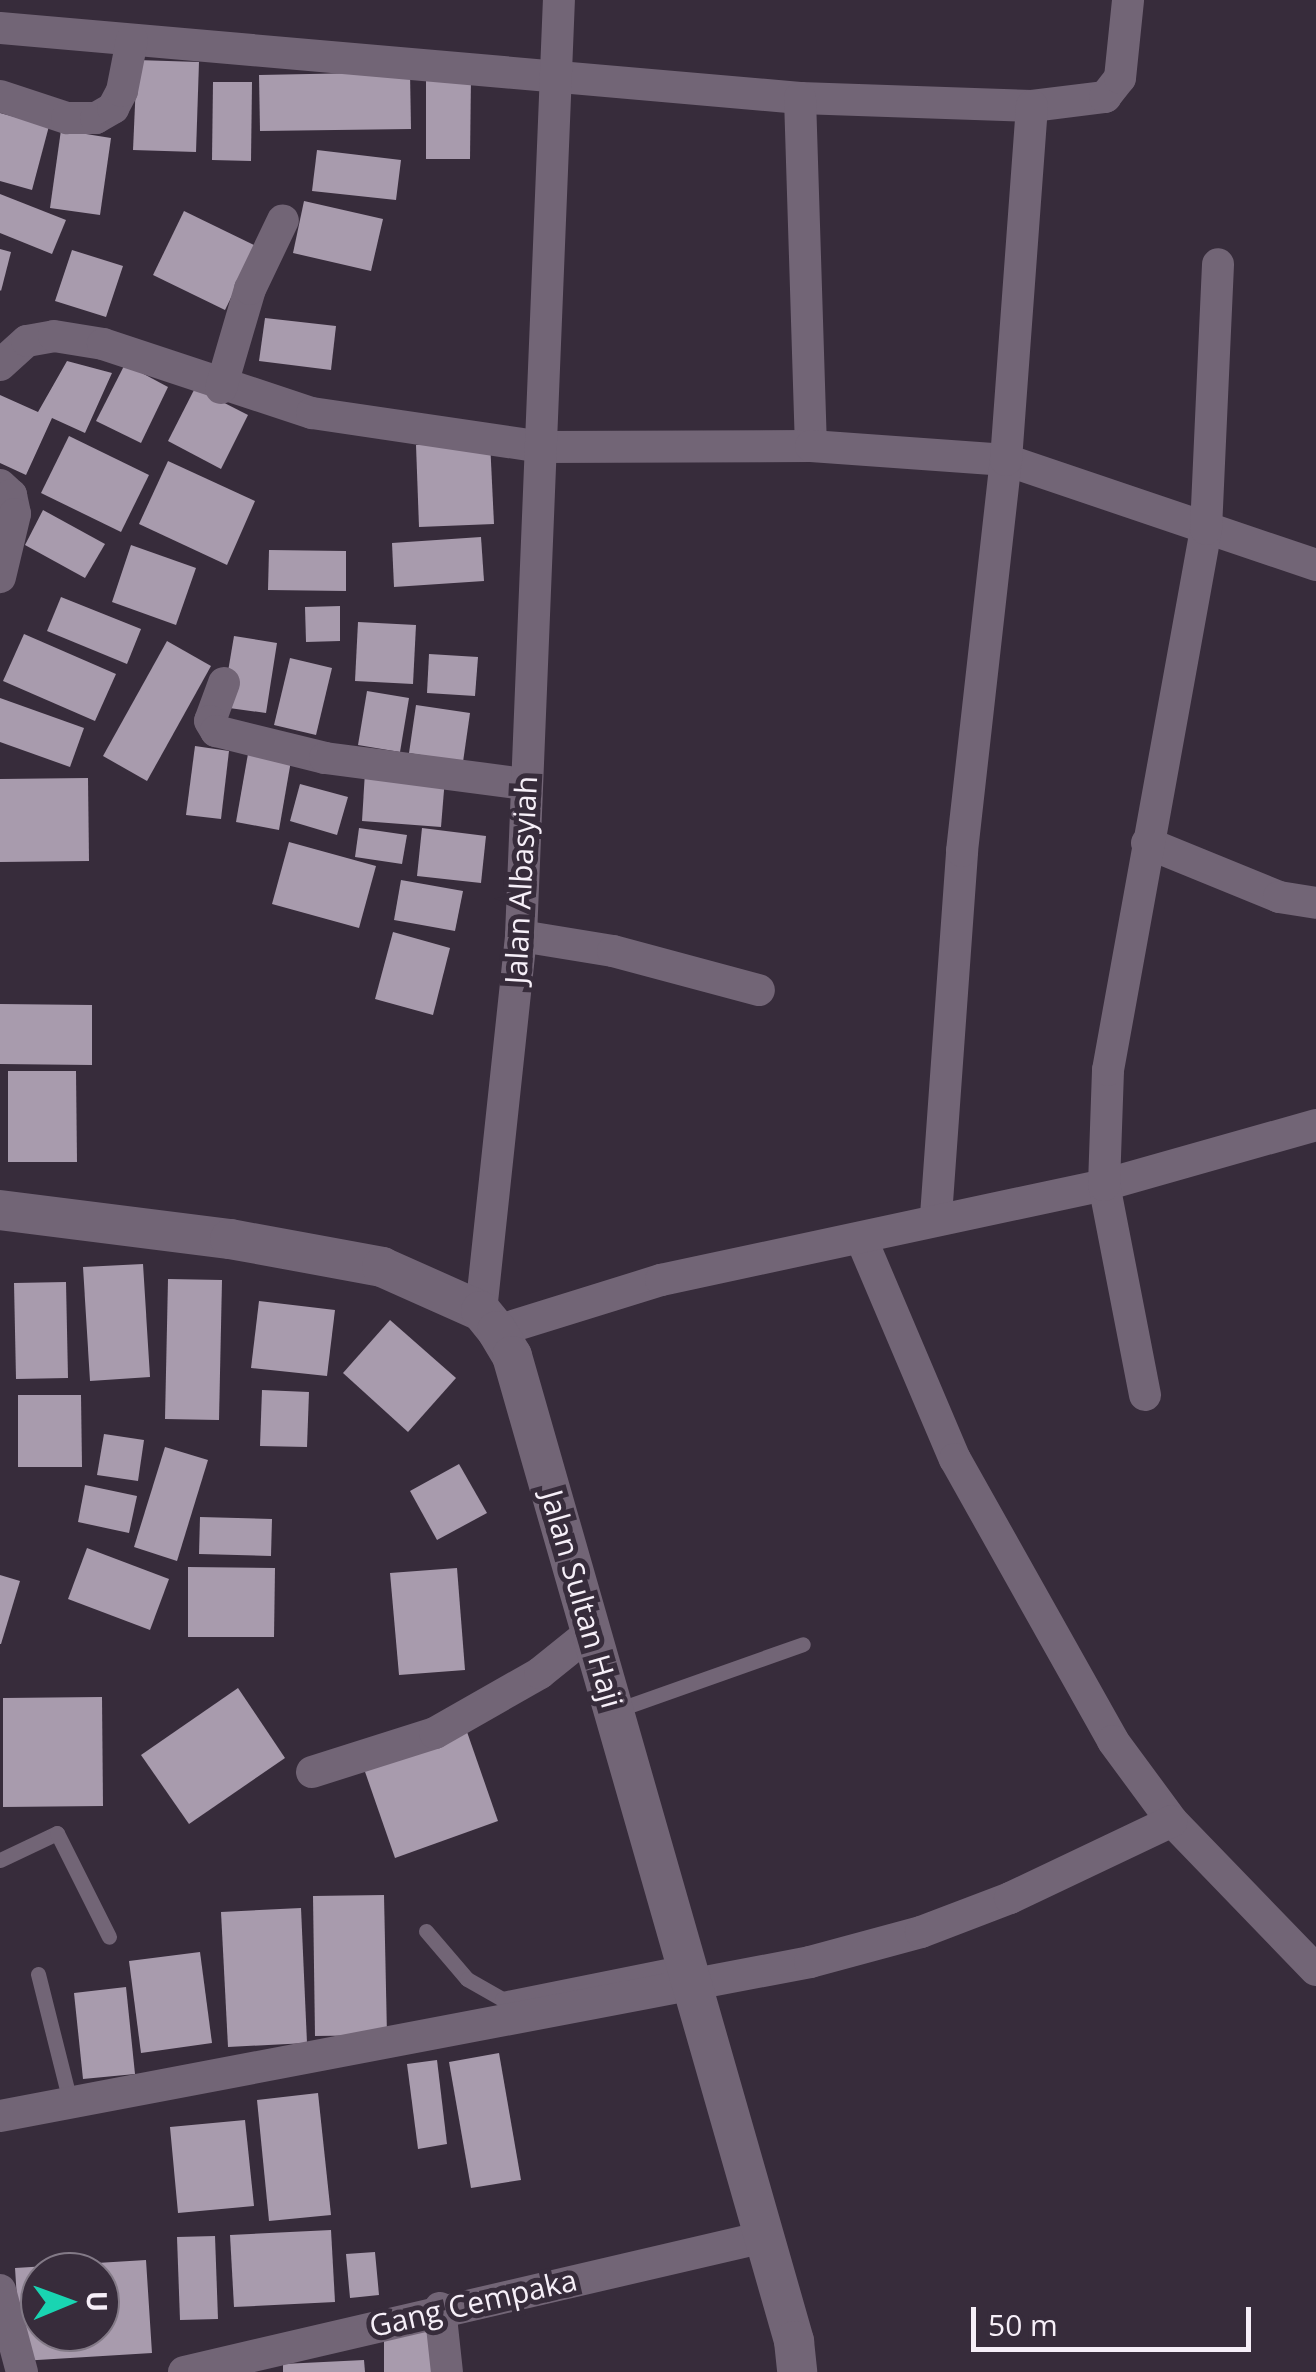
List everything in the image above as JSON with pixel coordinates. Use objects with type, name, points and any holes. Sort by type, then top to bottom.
[{"type":"street","name":"Jalan Albasyiah","points":[[489,1321],[521,936],[560,0]]},
{"type":"street","points":[[0,28],[800,98],[1032,106],[1083,104],[1105,96],[1120,78],[1128,0]]},
{"type":"street","points":[[0,96],[67,118],[96,118],[113,108],[122,91],[132,40]]},
{"type":"street","points":[[800,98],[811,446]]},
{"type":"street","points":[[936,1216],[962,850],[1006,460],[1032,106]]},
{"type":"street","points":[[220,388],[250,290],[283,220]]},
{"type":"street","points":[[1145,1395],[1104,1185],[1108,1070],[1206,529],[1218,264]]},
{"type":"street","points":[[0,364],[27,341],[64,337],[103,344],[220,388],[312,414],[542,447],[811,446],[1006,460],[1316,566]]},
{"type":"street","points":[[0,485],[11,494],[15,514],[0,578]]},
{"type":"street","points":[[224,683],[210,721],[216,731],[342,762],[526,784]]},
{"type":"street","points":[[1147,843],[1278,897],[1316,903]]},
{"type":"street","points":[[521,936],[613,951],[760,990]]},
{"type":"street","points":[[0,1210],[230,1238],[382,1267],[489,1321],[861,1238],[936,1216],[1104,1185],[1316,1125]]},
{"type":"street","points":[[861,1238],[955,1459],[1113,1741],[1172,1821],[1316,1970]]},
{"type":"street","name":"Jalan Sultan Haji","points":[[489,1321],[512,1356],[764,2237],[796,2372]]},
{"type":"street","points":[[312,1772],[435,1733],[540,1673],[590,1632]]},
{"type":"street","points":[[0,2116],[70,2105],[688,1973],[921,1932],[1010,1898],[1172,1821]]},
{"type":"street","name":"Gang Cempaka","points":[[184,2372],[266,2363],[440,2308],[764,2237]]},
{"type":"street","points":[[0,2290],[22,2372]]},
{"type":"street","points":[[440,2308],[447,2372]]},
{"type":"lane","points":[[614,1711],[803,1644]]},
{"type":"lane","points":[[0,1860],[50,1835],[65,1839],[108,1938]]},
{"type":"lane","points":[[426,1931],[468,1979],[502,1999],[688,1973]]},
{"type":"lane","points":[[38,1974],[70,2105]]},
{"type":"building","points":[[137,60],[199,62],[196,152],[133,150]]},
{"type":"building","points":[[410,72],[411,129],[260,131],[259,75]]},
{"type":"building","points":[[426,75],[471,75],[470,159],[426,159]]},
{"type":"building","points":[[213,82],[252,82],[251,161],[212,160]]},
{"type":"building","points":[[0,113],[49,126],[32,190],[0,181]]},
{"type":"building","points":[[61,130],[111,138],[100,215],[50,208]]},
{"type":"building","points":[[317,150],[401,160],[396,200],[312,191]]},
{"type":"building","points":[[0,194],[66,220],[52,254],[0,233]]},
{"type":"building","points":[[304,201],[383,219],[371,271],[293,253]]},
{"type":"building","points":[[184,211],[256,246],[225,310],[153,275]]},
{"type":"building","points":[[0,249],[11,252],[1,291],[0,290]]},
{"type":"building","points":[[72,250],[123,266],[106,317],[55,301]]},
{"type":"building","points":[[265,318],[336,326],[331,370],[259,361]]},
{"type":"building","points":[[67,361],[112,373],[85,433],[52,418],[26,475],[0,463],[0,395],[38,412]]},
{"type":"building","points":[[125,364],[168,387],[141,443],[96,421]]},
{"type":"building","points":[[195,388],[248,415],[221,469],[168,441]]},
{"type":"building","points":[[69,436],[149,475],[121,532],[41,493]]},
{"type":"building","points":[[490,441],[494,524],[419,527],[416,445]]},
{"type":"building","points":[[168,461],[255,501],[227,565],[139,524]]},
{"type":"building","points":[[43,510],[105,544],[85,578],[25,545]]},
{"type":"building","points":[[481,537],[484,581],[394,587],[392,543]]},
{"type":"building","points":[[131,545],[196,568],[176,625],[112,602]]},
{"type":"building","points":[[269,550],[346,551],[346,591],[268,590]]},
{"type":"building","points":[[61,597],[141,629],[127,664],[47,631]]},
{"type":"building","points":[[340,606],[340,641],[306,642],[305,607]]},
{"type":"building","points":[[358,622],[416,625],[413,684],[355,681]]},
{"type":"building","points":[[24,634],[116,674],[95,721],[3,681]]},
{"type":"building","points":[[234,636],[277,643],[266,713],[222,707]]},
{"type":"building","points":[[167,641],[211,666],[147,781],[103,756]]},
{"type":"building","points":[[429,654],[478,657],[475,696],[427,693]]},
{"type":"building","points":[[290,658],[332,668],[316,735],[274,725]]},
{"type":"building","points":[[367,691],[409,698],[400,752],[358,745]]},
{"type":"building","points":[[0,698],[84,728],[70,767],[0,742]]},
{"type":"building","points":[[416,705],[470,713],[463,762],[409,753]]},
{"type":"building","points":[[195,746],[229,751],[221,819],[186,815]]},
{"type":"building","points":[[249,748],[292,755],[279,830],[236,822]]},
{"type":"building","points":[[365,772],[445,778],[441,827],[362,821]]},
{"type":"building","points":[[88,778],[89,861],[0,862],[0,779]]},
{"type":"building","points":[[300,784],[348,797],[337,835],[290,821]]},
{"type":"building","points":[[359,828],[407,835],[402,864],[355,857]]},
{"type":"building","points":[[422,828],[486,836],[481,883],[417,876]]},
{"type":"building","points":[[289,842],[376,866],[359,928],[272,904]]},
{"type":"building","points":[[401,880],[463,891],[455,931],[394,920]]},
{"type":"building","points":[[393,932],[450,948],[433,1015],[375,999]]},
{"type":"building","points":[[0,1004],[92,1005],[92,1065],[0,1064]]},
{"type":"building","points":[[8,1071],[76,1071],[77,1162],[8,1162]]},
{"type":"building","points":[[143,1264],[150,1377],[90,1381],[83,1267]]},
{"type":"building","points":[[168,1279],[222,1280],[219,1420],[165,1419]]},
{"type":"building","points":[[66,1282],[68,1378],[16,1379],[14,1283]]},
{"type":"building","points":[[259,1301],[335,1310],[327,1376],[251,1368]]},
{"type":"building","points":[[390,1320],[456,1378],[408,1432],[343,1373]]},
{"type":"building","points":[[262,1390],[309,1392],[307,1447],[260,1446]]},
{"type":"building","points":[[18,1395],[81,1395],[82,1467],[18,1467]]},
{"type":"building","points":[[104,1434],[144,1440],[138,1481],[97,1475]]},
{"type":"building","points":[[165,1447],[208,1460],[177,1561],[134,1547]]},
{"type":"building","points":[[459,1464],[487,1513],[437,1540],[410,1491]]},
{"type":"building","points":[[85,1485],[137,1496],[129,1533],[78,1522]]},
{"type":"building","points":[[200,1517],[272,1519],[271,1556],[199,1554]]},
{"type":"building","points":[[87,1548],[169,1579],[150,1630],[68,1599]]},
{"type":"building","points":[[188,1567],[275,1568],[274,1637],[188,1637]]},
{"type":"building","points":[[457,1568],[465,1670],[399,1675],[390,1573]]},
{"type":"building","points":[[0,1575],[20,1581],[1,1644],[0,1644]]},
{"type":"building","points":[[238,1688],[285,1758],[189,1824],[141,1755]]},
{"type":"building","points":[[102,1697],[103,1806],[3,1807],[3,1698]]},
{"type":"building","points":[[466,1729],[498,1821],[395,1858],[363,1766]]},
{"type":"building","points":[[384,1895],[387,2035],[315,2036],[313,1896]]},
{"type":"building","points":[[301,1908],[307,2043],[228,2047],[221,1912]]},
{"type":"building","points":[[200,1952],[212,2043],[141,2053],[129,1961]]},
{"type":"building","points":[[126,1987],[135,2074],[83,2079],[74,1993]]},
{"type":"building","points":[[499,2053],[521,2180],[471,2188],[449,2062]]},
{"type":"building","points":[[437,2060],[447,2144],[418,2149],[407,2064]]},
{"type":"building","points":[[318,2093],[331,2215],[269,2221],[257,2100]]},
{"type":"building","points":[[245,2120],[254,2206],[178,2213],[170,2127]]},
{"type":"building","points":[[331,2230],[335,2302],[234,2307],[230,2235]]},
{"type":"building","points":[[215,2236],[218,2319],[180,2320],[177,2237]]},
{"type":"building","points":[[375,2252],[379,2295],[350,2298],[346,2254]]},
{"type":"building","points":[[146,2260],[152,2353],[21,2361],[20,2352],[120,2352],[120,2262]]},
{"type":"building","points":[[15,2268],[20,2268],[20,2346]]},
{"type":"building","points":[[431,2319],[433,2372],[384,2372],[384,2333]]},
{"type":"building","points":[[364,2360],[365,2372],[283,2372],[283,2364]]}]
